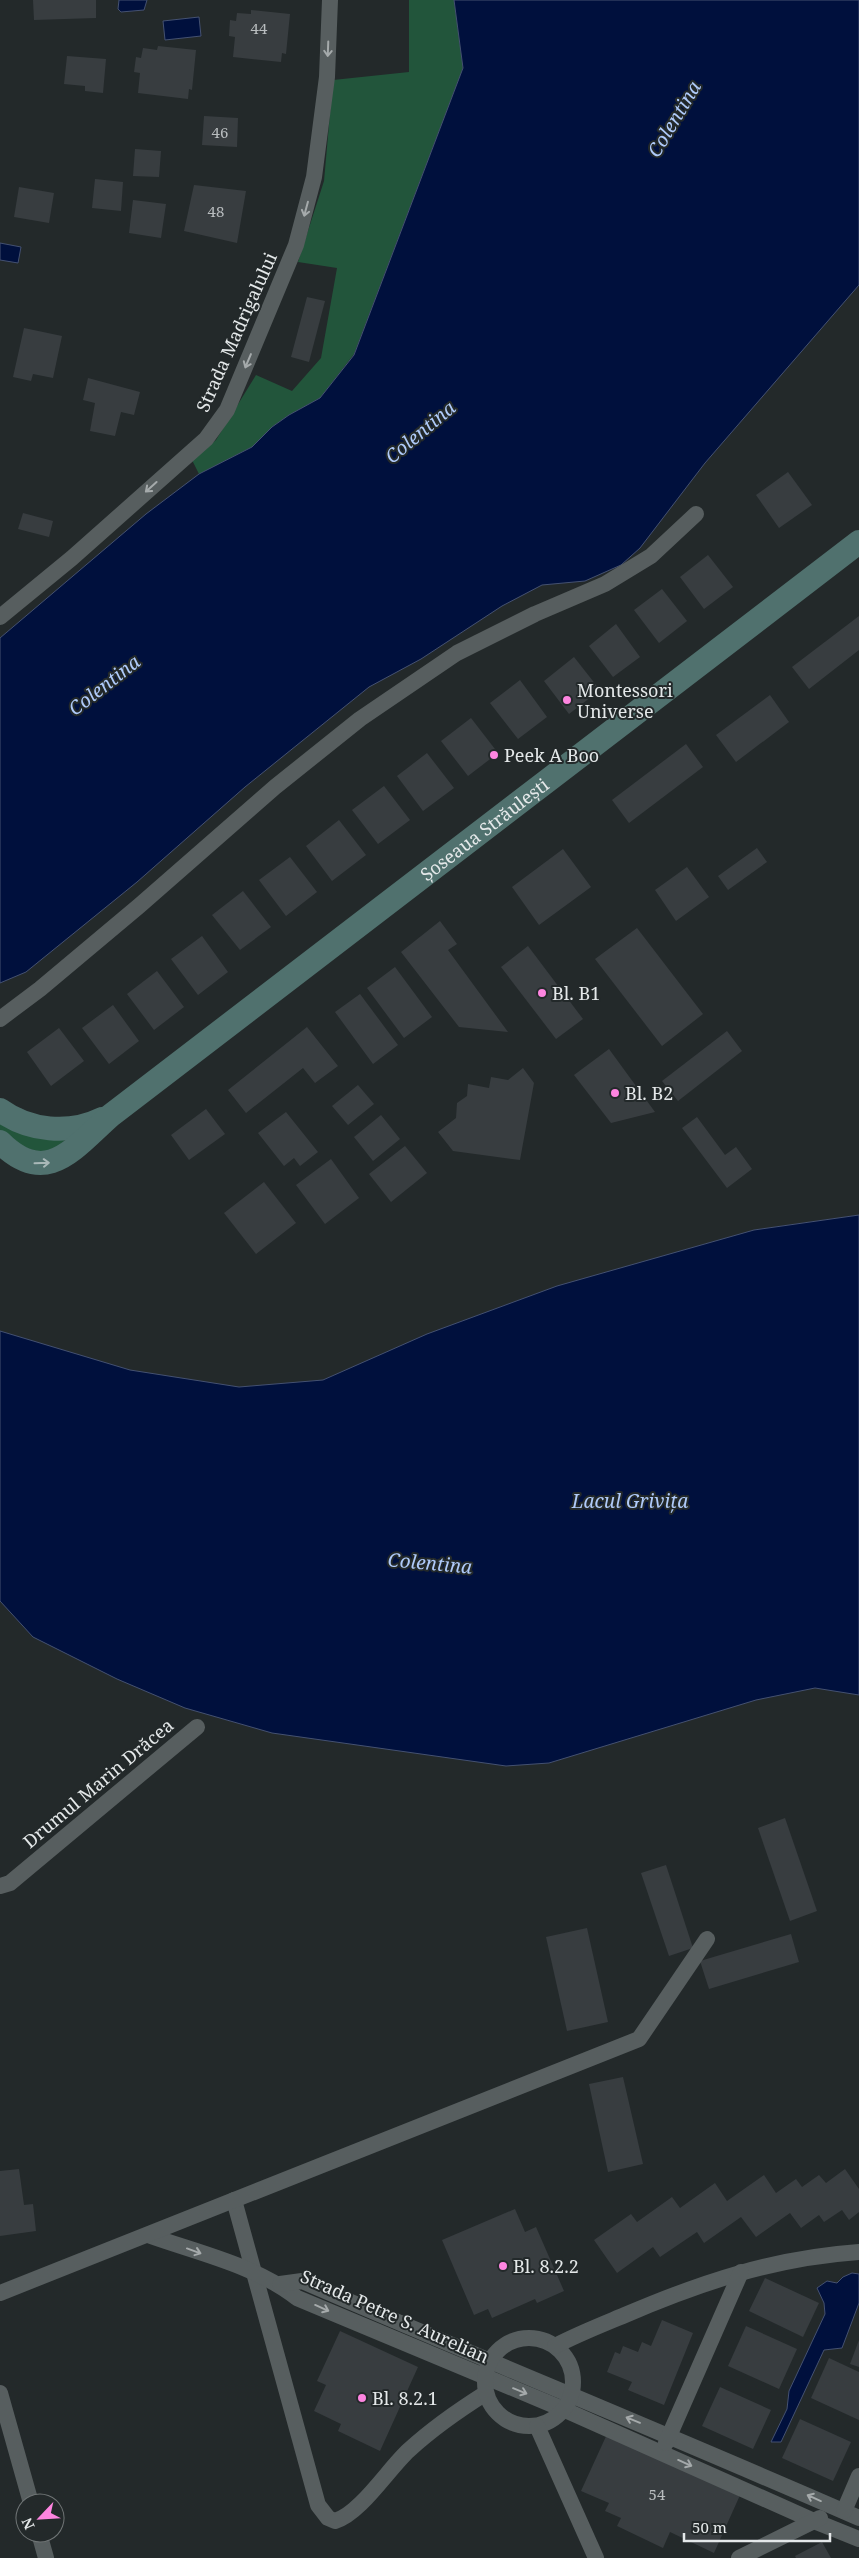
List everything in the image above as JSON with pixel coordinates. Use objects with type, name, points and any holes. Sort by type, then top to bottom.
[{"type":"street","name":"Strada Madrigalului","points":[[0,617],[72,558],[206,439],[227,410],[296,245],[314,177],[327,77],[330,0]]},
{"type":"street","points":[[0,1019],[93,945],[275,787],[360,719],[457,653],[534,614],[605,584],[651,556],[696,514]]},
{"type":"street","name":"Șoseaua Străulești","points":[[110,1116],[859,542]]},
{"type":"street","points":[[0,1110],[8,1116],[53,1129],[73,1129],[89,1126],[110,1116]]},
{"type":"street","points":[[0,1142],[22,1159],[37,1164],[50,1163],[78,1144],[110,1116]]},
{"type":"street","name":"Drumul Marin Drăcea","points":[[0,1886],[10,1883],[197,1727]]},
{"type":"street","points":[[0,2293],[639,2039],[707,1939]]},
{"type":"street","name":"Strada Petre S. Aurelian","points":[[234,2200],[318,2505],[328,2518],[335,2521],[350,2515],[408,2451],[454,2413],[487,2377]]},
{"type":"street","points":[[148,2235],[255,2273]]},
{"type":"street","points":[[555,2346],[675,2293],[741,2272],[789,2260],[859,2252]]},
{"type":"street","points":[[663,2452],[741,2272]]},
{"type":"street","name":"Strada Petre S. Aurelian","points":[[255,2273],[280,2284],[302,2281],[487,2377],[670,2435],[859,2518]]},
{"type":"street","points":[[526,2337],[541,2339],[555,2346],[568,2359],[574,2377],[569,2402],[552,2420],[537,2426],[520,2426],[505,2419],[493,2408],[487,2377],[499,2350],[512,2341],[526,2337]]},
{"type":"street","points":[[0,2393],[28,2493]]},
{"type":"street","name":"Strada Petre S. Aurelian","points":[[569,2402],[663,2452],[814,2521],[859,2539]]},
{"type":"street","points":[[537,2426],[596,2558]]},
{"type":"street","points":[[739,2558],[814,2521],[841,2510],[859,2476]]},
{"type":"street","points":[[42,2543],[46,2558]]},
{"type":"green space","points":[[409,0],[454,0],[463,68],[354,354],[320,398],[272,427],[252,447],[199,474],[192,460],[216,440],[256,375],[292,391],[321,358],[337,268],[298,262],[324,181],[333,80],[409,72]]},
{"type":"green space","points":[[0,1117],[67,1138],[59,1146],[42,1152],[26,1148],[0,1133]]},
{"type":"water","points":[[119,0],[147,0],[144,10],[121,12],[118,9]]},
{"type":"water","name":"Colentina","points":[[454,0],[859,0],[859,285],[705,463],[640,548],[621,565],[585,581],[542,585],[502,606],[421,659],[369,687],[245,787],[137,882],[26,972],[0,983],[0,638],[146,514],[199,474],[252,447],[272,427],[320,398],[354,355],[463,68]]},
{"type":"water","points":[[199,17],[201,36],[165,40],[163,21]]},
{"type":"water","points":[[0,243],[21,247],[18,263],[0,260]]},
{"type":"water","name":"Lacul Grivița","points":[[859,1215],[859,1695],[815,1688],[756,1700],[549,1763],[506,1766],[272,1733],[185,1708],[117,1679],[33,1637],[0,1601],[0,1331],[130,1370],[239,1387],[323,1380],[427,1334],[557,1286],[754,1230]]},
{"type":"water","points":[[852,2273],[859,2274],[859,2303],[842,2348],[824,2350],[781,2442],[771,2442],[787,2409],[789,2391],[825,2314],[824,2303],[817,2288],[827,2281],[837,2283],[843,2277]]},
{"type":"building","points":[[33,0],[96,0],[96,18],[34,20]]},
{"type":"building","points":[[251,10],[290,14],[286,54],[282,53],[281,62],[233,57],[235,37],[229,36],[230,20],[236,21],[237,13],[251,14]]},
{"type":"building","points":[[158,46],[196,50],[192,90],[189,89],[188,99],[138,93],[140,73],[134,72],[136,57],[141,58],[143,48],[157,50]]},
{"type":"building","points":[[67,56],[106,59],[103,93],[85,91],[85,86],[64,84]]},
{"type":"building","points":[[204,116],[238,118],[237,147],[202,145]]},
{"type":"building","points":[[135,149],[161,151],[159,177],[133,176]]},
{"type":"building","points":[[95,179],[123,182],[121,211],[92,208]]},
{"type":"building","points":[[194,185],[246,191],[237,243],[184,231]]},
{"type":"building","points":[[19,187],[54,193],[49,223],[14,217]]},
{"type":"building","points":[[133,200],[166,204],[161,238],[129,233]]},
{"type":"building","points":[[307,297],[325,301],[309,362],[291,357]]},
{"type":"building","points":[[24,328],[62,336],[53,378],[33,374],[31,381],[13,377]]},
{"type":"building","points":[[88,378],[140,392],[134,415],[121,412],[115,436],[90,431],[95,403],[83,400]]},
{"type":"building","points":[[788,472],[812,505],[779,528],[756,495]]},
{"type":"building","points":[[23,513],[53,521],[49,537],[18,529]]},
{"type":"building","points":[[708,555],[733,587],[704,609],[680,577]]},
{"type":"building","points":[[662,589],[687,621],[659,643],[634,610]]},
{"type":"building","points":[[859,616],[859,650],[809,689],[792,667]]},
{"type":"building","points":[[616,624],[640,657],[613,677],[589,646]]},
{"type":"building","points":[[574,657],[600,690],[569,714],[544,681]]},
{"type":"building","points":[[520,680],[547,717],[518,739],[490,703]]},
{"type":"building","points":[[770,695],[789,722],[736,762],[716,735]]},
{"type":"building","points":[[471,718],[498,753],[468,776],[441,741]]},
{"type":"building","points":[[686,744],[703,767],[629,823],[612,800]]},
{"type":"building","points":[[427,753],[454,788],[423,811],[397,776]]},
{"type":"building","points":[[384,786],[410,820],[378,844],[352,810]]},
{"type":"building","points":[[339,820],[366,855],[332,881],[306,846]]},
{"type":"building","points":[[757,848],[767,862],[728,890],[718,876]]},
{"type":"building","points":[[563,849],[591,887],[539,925],[512,887]]},
{"type":"building","points":[[290,857],[317,892],[286,916],[259,880]]},
{"type":"building","points":[[687,867],[709,897],[676,921],[655,890]]},
{"type":"building","points":[[243,891],[271,927],[240,950],[212,915]]},
{"type":"building","points":[[440,921],[457,944],[448,950],[508,1032],[459,1027],[401,952]]},
{"type":"building","points":[[637,928],[703,1014],[662,1046],[595,959]]},
{"type":"building","points":[[202,936],[228,972],[198,995],[171,959]]},
{"type":"building","name":"Bl. B1","points":[[528,946],[583,1019],[556,1039],[501,967]]},
{"type":"building","points":[[395,967],[432,1017],[404,1038],[367,988]]},
{"type":"building","points":[[157,971],[184,1007],[154,1030],[127,994]]},
{"type":"building","points":[[360,994],[398,1045],[373,1064],[335,1012]]},
{"type":"building","points":[[113,1005],[139,1041],[109,1064],[82,1028]]},
{"type":"building","points":[[307,1027],[338,1066],[315,1083],[303,1068],[246,1113],[228,1090]]},
{"type":"building","points":[[59,1028],[84,1061],[51,1086],[27,1052]]},
{"type":"building","points":[[727,1031],[742,1051],[678,1101],[662,1081]]},
{"type":"building","name":"Bl. B2","points":[[609,1049],[655,1112],[611,1123],[574,1075]]},
{"type":"building","points":[[523,1068],[534,1083],[520,1160],[453,1151],[438,1132],[456,1118],[457,1103],[467,1096],[468,1084],[489,1088],[491,1077],[508,1080]]},
{"type":"building","points":[[358,1085],[374,1104],[348,1125],[332,1106]]},
{"type":"building","points":[[206,1109],[225,1134],[189,1160],[171,1135]]},
{"type":"building","points":[[286,1112],[318,1152],[300,1166],[294,1158],[284,1166],[258,1133]]},
{"type":"building","points":[[381,1115],[400,1139],[373,1161],[354,1137]]},
{"type":"building","points":[[697,1117],[725,1155],[736,1147],[752,1169],[727,1188],[682,1128]]},
{"type":"building","points":[[405,1146],[427,1173],[391,1202],[369,1174]]},
{"type":"building","points":[[331,1159],[359,1198],[325,1224],[296,1185]]},
{"type":"building","points":[[264,1182],[296,1223],[256,1254],[224,1213]]},
{"type":"building","points":[[785,1818],[817,1911],[790,1921],[758,1828]]},
{"type":"building","points":[[666,1865],[693,1948],[669,1956],[641,1873]]},
{"type":"building","points":[[587,1928],[608,2022],[567,2031],[546,1937]]},
{"type":"building","points":[[791,1934],[799,1962],[709,1989],[700,1961]]},
{"type":"building","points":[[623,2077],[643,2164],[608,2172],[589,2084]]},
{"type":"building","points":[[19,2169],[24,2205],[33,2204],[36,2231],[0,2236],[0,2171]]},
{"type":"building","points":[[845,2169],[859,2189],[859,2212],[849,2220],[842,2210],[824,2222],[819,2215],[801,2228],[790,2213],[756,2237],[741,2217],[704,2243],[697,2232],[660,2257],[653,2247],[617,2273],[594,2240],[631,2214],[637,2222],[672,2197],[680,2208],[715,2183],[727,2201],[764,2175],[776,2193],[796,2179],[802,2187],[819,2175],[826,2183]]},
{"type":"building","name":"Bl. 8.2.2","points":[[515,2209],[525,2232],[536,2227],[564,2291],[537,2303],[535,2299],[492,2318],[488,2309],[474,2315],[442,2240]]},
{"type":"building","points":[[765,2278],[819,2303],[803,2337],[749,2311]]},
{"type":"building","points":[[662,2320],[693,2333],[664,2405],[628,2390],[632,2382],[607,2372],[615,2352],[620,2354],[623,2346],[638,2352],[642,2342],[651,2346]]},
{"type":"building","points":[[746,2326],[797,2349],[779,2389],[728,2366]]},
{"type":"building","name":"Bl. 8.2.1","points":[[340,2331],[418,2367],[380,2451],[338,2431],[341,2424],[314,2411],[326,2385],[317,2381]]},
{"type":"building","points":[[859,2340],[859,2367],[850,2364]]},
{"type":"building","points":[[829,2358],[859,2372],[859,2420],[811,2398]]},
{"type":"building","points":[[720,2387],[771,2410],[753,2449],[702,2426]]},
{"type":"building","points":[[800,2419],[851,2442],[833,2481],[782,2458]]},
{"type":"building","points":[[608,2432],[741,2493],[714,2553],[670,2532],[663,2548],[617,2526],[621,2518],[605,2511],[609,2503],[581,2491]]},
{"type":"building","points":[[822,2542],[831,2558],[796,2558],[795,2556]]},
{"type":"place","name":"Montessori Universe","points":[[567,700]]},
{"type":"place","name":"Peek A Boo","points":[[494,755]]},
{"type":"place","name":"Bl. B1","points":[[542,993]]},
{"type":"place","name":"Bl. B2","points":[[615,1093]]},
{"type":"place","name":"Bl. 8.2.2","points":[[503,2266]]},
{"type":"place","name":"Bl. 8.2.1","points":[[362,2398]]}]
